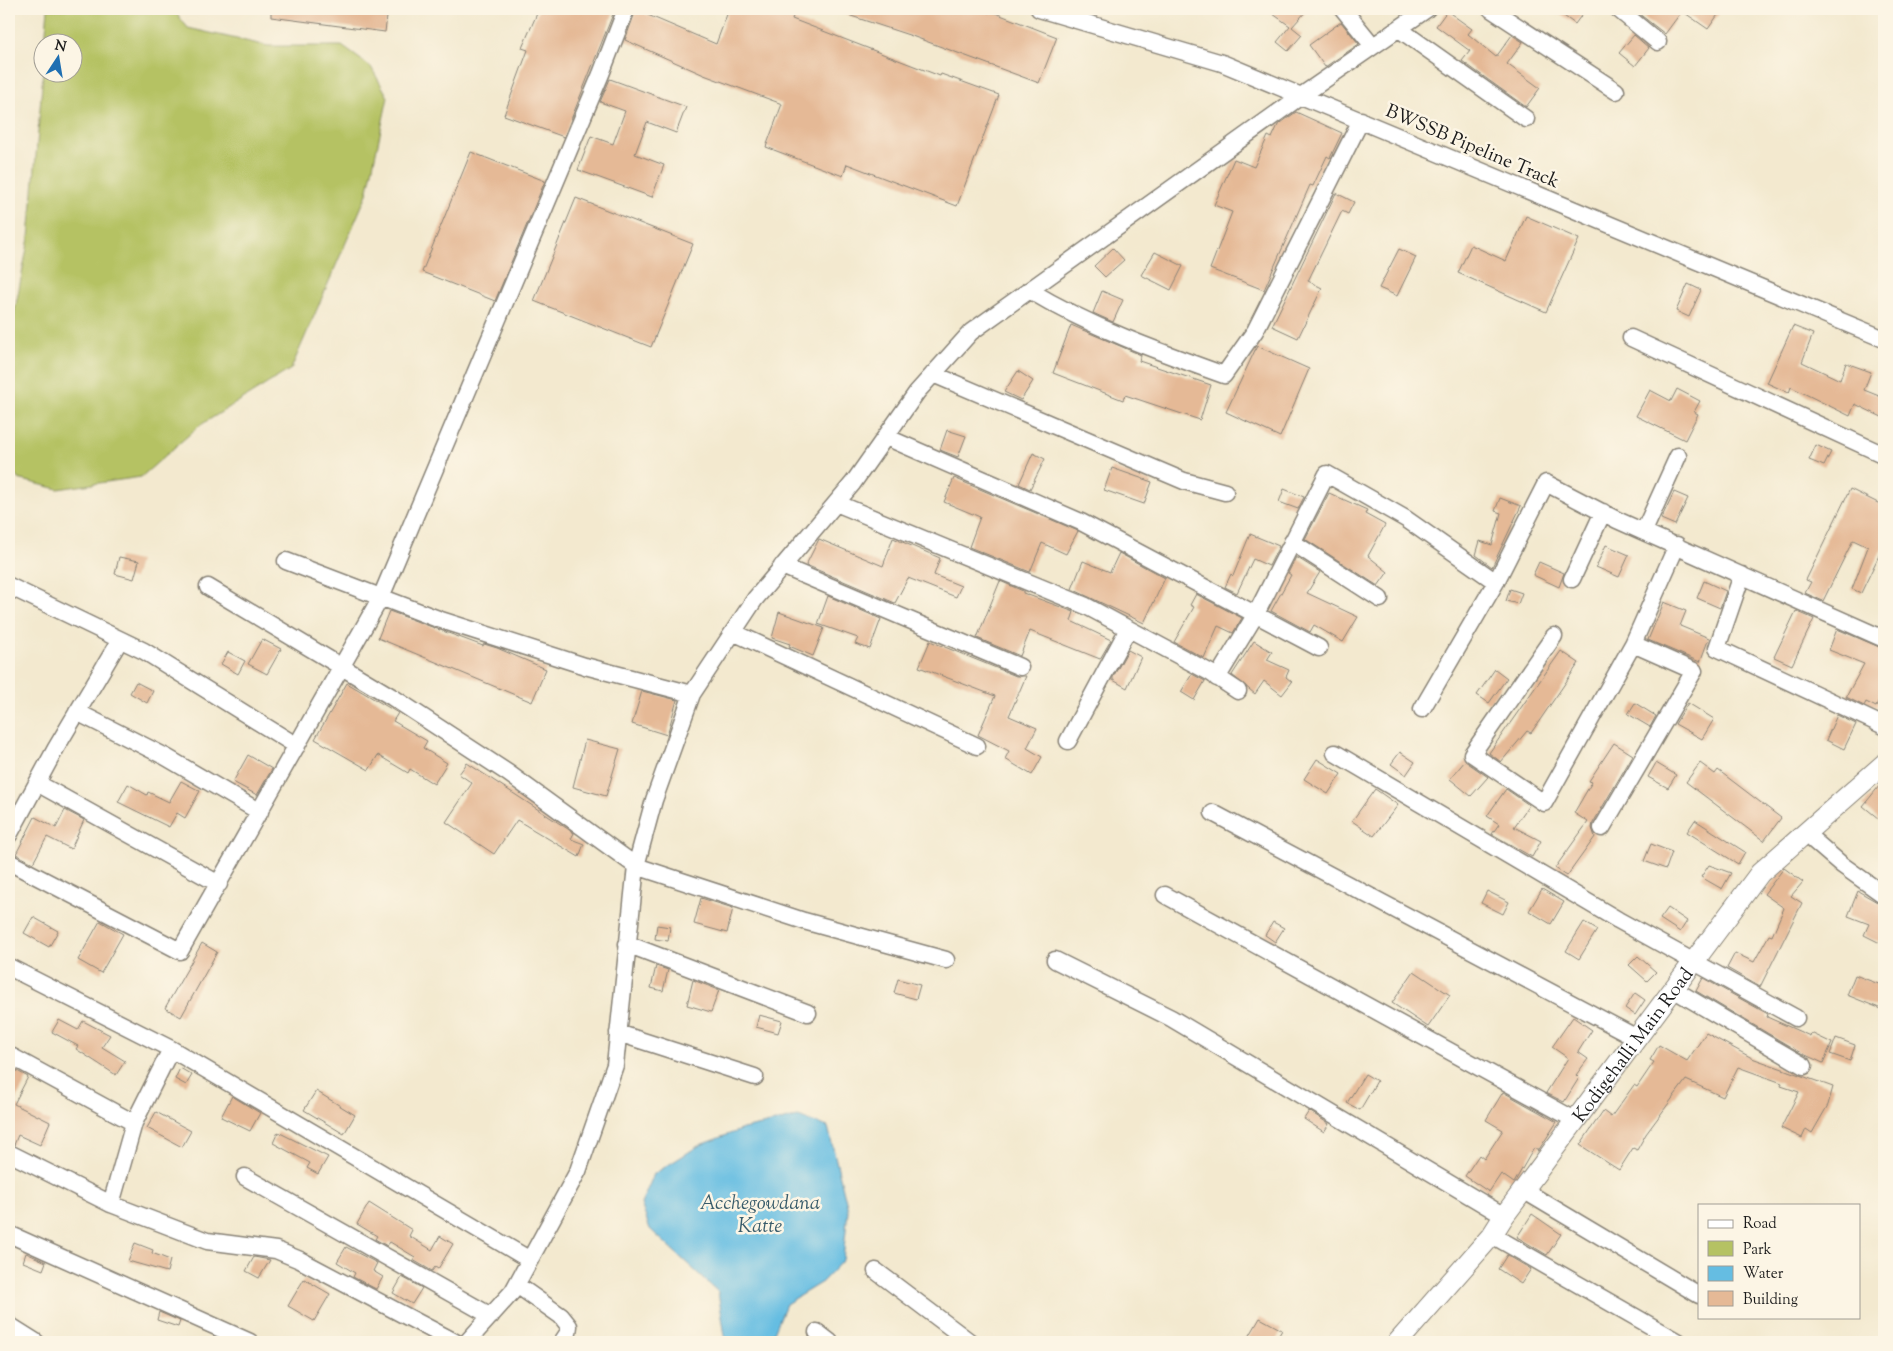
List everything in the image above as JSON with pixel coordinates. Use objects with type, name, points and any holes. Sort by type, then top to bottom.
[{"type":"street","points":[[9,862],[180,951],[381,597],[601,74],[626,9]]},
{"type":"street","name":"BWSSB Pipeline Track","points":[[1039,9],[1222,62],[1884,339]]},
{"type":"street","points":[[1343,9],[1373,46]]},
{"type":"street","points":[[467,1342],[517,1285],[578,1171],[615,1065],[636,866],[654,800],[692,694],[755,599],[854,483],[917,392],[971,332],[1399,28],[1409,14],[1427,9]]},
{"type":"street","points":[[1491,9],[1616,91]]},
{"type":"street","points":[[1618,9],[1658,42]]},
{"type":"street","points":[[1399,28],[1526,119]]},
{"type":"street","points":[[1029,290],[1061,310],[1150,349],[1224,374],[1255,331],[1360,120]]},
{"type":"street","points":[[1631,338],[1884,455]]},
{"type":"street","points":[[933,374],[1184,481],[1225,492]]},
{"type":"street","points":[[886,437],[1081,522],[1319,648]]},
{"type":"street","points":[[1644,532],[1678,456]]},
{"type":"street","points":[[1217,678],[1256,614],[1327,474],[1406,520],[1496,582]]},
{"type":"street","points":[[1422,709],[1496,582],[1546,483],[1644,532],[1884,639]]},
{"type":"street","points":[[836,503],[1086,606],[1238,691]]},
{"type":"street","points":[[1572,578],[1603,512]]},
{"type":"street","points":[[1292,542],[1380,599]]},
{"type":"street","points":[[1554,636],[1472,754],[1544,802],[1633,644],[1676,545]]},
{"type":"street","points":[[286,561],[438,619],[576,663],[692,694]]},
{"type":"street","points":[[782,566],[1020,667]]},
{"type":"street","points":[[1742,575],[1717,648],[1884,726]]},
{"type":"street","points":[[9,586],[144,651],[298,746]]},
{"type":"street","points":[[208,587],[392,696],[508,773],[636,866],[804,921],[946,960]]},
{"type":"street","points":[[1068,741],[1128,629]]},
{"type":"street","points":[[733,632],[977,746]]},
{"type":"street","points":[[9,835],[77,712],[120,640]]},
{"type":"street","points":[[1602,828],[1694,672],[1633,644]]},
{"type":"street","points":[[77,712],[166,757],[260,812]]},
{"type":"street","points":[[1335,753],[1618,920],[1796,1018]]},
{"type":"street","name":"Kodigehalli Main Road","points":[[1398,1342],[1492,1235],[1523,1190],[1760,873],[1884,764]]},
{"type":"street","points":[[37,783],[219,884]]},
{"type":"street","points":[[1212,813],[1637,1038]]},
{"type":"street","points":[[1805,833],[1842,865],[1884,895]]},
{"type":"street","points":[[1166,894],[1575,1120]]},
{"type":"street","points":[[627,944],[808,1014]]},
{"type":"street","points":[[1055,960],[1171,1018],[1504,1216]]},
{"type":"street","points":[[9,967],[171,1049],[530,1260]]},
{"type":"street","points":[[1673,990],[1804,1066]]},
{"type":"street","points":[[618,1033],[755,1077]]},
{"type":"street","points":[[111,1204],[134,1123],[171,1049]]},
{"type":"street","points":[[9,1055],[134,1123]]},
{"type":"street","points":[[9,1153],[111,1204],[207,1241],[276,1250],[300,1260],[455,1342]]},
{"type":"street","points":[[245,1177],[491,1316]]},
{"type":"street","points":[[1523,1190],[1698,1294]]},
{"type":"street","points":[[9,1234],[250,1342]]},
{"type":"street","points":[[1492,1235],[1679,1342]]},
{"type":"street","points":[[876,1272],[970,1342]]},
{"type":"street","points":[[517,1285],[561,1316],[569,1326],[568,1334],[562,1342]]},
{"type":"street","points":[[10,1331],[36,1342]]},
{"type":"street","points":[[817,1332],[830,1342]]},
{"type":"green space","points":[[48,9],[173,9],[188,28],[268,46],[342,46],[371,67],[388,97],[367,194],[291,369],[199,426],[141,477],[58,489],[18,479],[9,465],[9,340],[29,238],[42,82],[82,82],[82,32],[46,32]]},
{"type":"water","name":"Acchegowdana Katte","points":[[798,1117],[828,1127],[848,1210],[843,1260],[822,1282],[786,1304],[770,1342],[726,1342],[718,1292],[650,1229],[641,1204],[654,1174],[700,1145],[743,1129]]},
{"type":"building","points":[[271,9],[388,9],[385,32],[271,17]]},
{"type":"building","points":[[539,9],[615,9],[564,137],[504,115],[528,50],[522,48]]},
{"type":"building","points":[[729,9],[796,9],[792,19],[940,76],[941,74],[999,95],[957,206],[847,164],[843,176],[766,147],[782,104],[704,75],[625,40],[636,10],[716,44]]},
{"type":"building","points":[[836,9],[978,9],[989,13],[990,11],[1057,37],[1039,83],[912,36],[836,11]]},
{"type":"building","points":[[1266,9],[1308,9],[1292,27],[1302,35],[1288,51],[1277,42],[1290,26]]},
{"type":"building","points":[[1554,9],[1586,9],[1575,24]]},
{"type":"building","points":[[1633,9],[1722,9],[1708,29],[1682,11],[1665,34]]},
{"type":"building","points":[[1447,11],[1472,29],[1468,34],[1496,57],[1512,35],[1523,42],[1507,64],[1540,88],[1526,107],[1462,61],[1470,51],[1436,26]]},
{"type":"building","points":[[1341,22],[1359,44],[1325,67],[1309,45]]},
{"type":"building","points":[[1634,35],[1649,48],[1635,66],[1619,53]]},
{"type":"building","points":[[610,79],[686,107],[676,133],[647,122],[635,154],[664,165],[652,197],[578,170],[591,136],[613,144],[625,111],[600,102]]},
{"type":"building","points":[[1296,112],[1342,133],[1330,158],[1327,156],[1313,186],[1310,185],[1264,290],[1210,269],[1232,212],[1214,205],[1234,159],[1254,167],[1268,136],[1272,138],[1278,125]]},
{"type":"building","points":[[471,152],[545,181],[495,301],[422,272]]},
{"type":"building","points":[[1336,193],[1354,202],[1348,214],[1342,211],[1308,281],[1322,288],[1298,338],[1272,326]]},
{"type":"building","points":[[576,198],[693,244],[651,347],[534,301]]},
{"type":"building","points":[[1526,216],[1579,239],[1546,312],[1458,273],[1471,245],[1506,261]]},
{"type":"building","points":[[1113,248],[1124,260],[1105,277],[1094,266]]},
{"type":"building","points":[[1399,249],[1416,257],[1397,296],[1379,288]]},
{"type":"building","points":[[1155,252],[1183,266],[1171,290],[1141,275]]},
{"type":"building","points":[[1688,284],[1701,290],[1689,317],[1676,311]]},
{"type":"building","points":[[1102,291],[1123,300],[1113,322],[1093,313]]},
{"type":"building","points":[[1071,325],[1141,355],[1139,361],[1211,385],[1200,420],[1125,395],[1123,400],[1053,373]]},
{"type":"building","points":[[1793,326],[1813,334],[1802,362],[1840,380],[1846,363],[1871,372],[1864,390],[1884,398],[1884,418],[1855,404],[1850,416],[1791,387],[1789,393],[1767,383]]},
{"type":"building","points":[[1257,346],[1309,369],[1280,437],[1226,412]]},
{"type":"building","points":[[1018,371],[1033,381],[1021,400],[1004,392]]},
{"type":"building","points":[[1677,389],[1700,401],[1694,412],[1698,414],[1685,440],[1636,416],[1650,390],[1671,401]]},
{"type":"building","points":[[947,430],[966,436],[958,457],[940,450]]},
{"type":"building","points":[[1816,445],[1831,452],[1824,466],[1809,460]]},
{"type":"building","points":[[1033,453],[1045,459],[1030,489],[1019,484]]},
{"type":"building","points":[[1112,468],[1152,482],[1144,504],[1104,490]]},
{"type":"building","points":[[954,478],[1078,531],[1066,554],[1042,543],[1030,572],[969,547],[980,517],[944,502]]},
{"type":"building","points":[[1284,489],[1304,497],[1298,509],[1279,502]]},
{"type":"building","points":[[1850,489],[1884,506],[1884,545],[1861,593],[1852,589],[1868,547],[1853,540],[1823,601],[1805,593],[1811,582],[1806,580]]},
{"type":"building","points":[[1674,492],[1688,498],[1675,525],[1661,519]]},
{"type":"building","points":[[1329,493],[1367,510],[1365,514],[1385,525],[1368,556],[1388,572],[1378,586],[1305,539]]},
{"type":"building","points":[[1500,498],[1521,506],[1492,567],[1476,555],[1480,541],[1492,545],[1501,513],[1495,511]]},
{"type":"building","points":[[1250,534],[1279,546],[1269,566],[1253,559],[1237,593],[1225,587],[1231,574],[1233,576]]},
{"type":"building","points":[[893,538],[940,558],[934,575],[961,586],[956,597],[908,578],[895,603],[806,565],[819,539],[883,566]]},
{"type":"building","points":[[1606,545],[1629,555],[1619,577],[1596,567]]},
{"type":"building","points":[[1119,553],[1165,578],[1144,623],[1072,589],[1083,561],[1110,572]]},
{"type":"building","points":[[119,557],[139,561],[134,579],[115,574]]},
{"type":"building","points":[[1296,557],[1320,572],[1307,593],[1358,617],[1343,642],[1314,625],[1310,632],[1271,611],[1291,575],[1288,573]]},
{"type":"building","points":[[1539,562],[1564,573],[1559,587],[1533,575]]},
{"type":"building","points":[[1000,581],[1023,591],[1023,593],[1074,612],[1071,621],[1111,640],[1100,659],[1030,631],[1020,656],[977,638]]},
{"type":"building","points":[[1704,581],[1726,591],[1720,608],[1697,598]]},
{"type":"building","points":[[1510,589],[1522,593],[1518,604],[1506,601]]},
{"type":"building","points":[[1196,594],[1242,618],[1233,633],[1218,626],[1204,658],[1174,642],[1194,607],[1190,605]]},
{"type":"building","points":[[828,596],[881,619],[870,649],[855,644],[858,638],[818,624]]},
{"type":"building","points":[[1664,602],[1686,611],[1680,626],[1709,638],[1700,662],[1648,640]]},
{"type":"building","points":[[389,611],[483,646],[484,644],[497,648],[546,669],[532,702],[378,638]]},
{"type":"building","points":[[1796,611],[1814,619],[1792,665],[1774,657]]},
{"type":"building","points":[[779,612],[824,628],[813,656],[789,646],[790,644],[772,638]]},
{"type":"building","points":[[1837,629],[1884,649],[1884,691],[1876,707],[1866,702],[1864,706],[1846,697],[1864,664],[1829,650]]},
{"type":"building","points":[[262,639],[281,649],[267,674],[248,664]]},
{"type":"building","points":[[930,641],[1016,676],[1026,676],[1009,716],[1037,728],[1027,748],[1042,757],[1032,775],[1005,759],[1009,751],[978,735],[995,696],[919,667]]},
{"type":"building","points":[[1254,641],[1272,652],[1267,660],[1289,670],[1286,677],[1292,682],[1282,695],[1264,681],[1255,694],[1232,675]]},
{"type":"building","points":[[1128,650],[1141,657],[1127,688],[1113,680],[1113,677]]},
{"type":"building","points":[[1561,651],[1579,663],[1531,733],[1527,731],[1501,762],[1489,753]]},
{"type":"building","points":[[228,652],[245,661],[238,674],[221,664]]},
{"type":"building","points":[[1495,669],[1507,678],[1489,703],[1477,695]]},
{"type":"building","points":[[1192,674],[1205,681],[1194,700],[1181,692]]},
{"type":"building","points":[[136,682],[153,691],[147,703],[130,693]]},
{"type":"building","points":[[347,683],[398,713],[393,721],[427,741],[423,748],[447,763],[434,784],[410,769],[408,773],[378,755],[369,770],[315,739]]},
{"type":"building","points":[[642,691],[677,700],[667,735],[632,724]]},
{"type":"building","points":[[1635,703],[1656,716],[1650,727],[1628,714]]},
{"type":"building","points":[[1688,703],[1714,719],[1702,739],[1675,724]]},
{"type":"building","points":[[1837,715],[1856,724],[1844,749],[1826,740]]},
{"type":"building","points":[[585,740],[620,749],[606,796],[573,787]]},
{"type":"building","points":[[1614,743],[1633,755],[1593,823],[1592,828],[1595,837],[1567,876],[1555,868],[1588,822],[1574,813],[1592,782],[1589,781]]},
{"type":"building","points":[[1400,752],[1415,762],[1406,775],[1391,764]]},
{"type":"building","points":[[248,755],[272,769],[257,795],[233,782]]},
{"type":"building","points":[[1317,759],[1341,774],[1328,794],[1304,779]]},
{"type":"building","points":[[1465,761],[1488,777],[1471,796],[1450,779]]},
{"type":"building","points":[[467,763],[574,833],[571,839],[584,844],[579,857],[517,820],[494,854],[446,822],[472,783],[459,774]]},
{"type":"building","points":[[1656,763],[1676,775],[1668,788],[1648,777]]},
{"type":"building","points":[[1700,763],[1715,774],[1718,770],[1781,818],[1764,841],[1686,782]]},
{"type":"building","points":[[1884,780],[1884,823],[1863,806]]},
{"type":"building","points":[[181,781],[200,791],[185,818],[177,813],[169,827],[118,802],[128,784],[147,795],[148,792],[169,802]]},
{"type":"building","points":[[1375,789],[1398,805],[1374,836],[1352,821]]},
{"type":"building","points":[[1506,789],[1529,805],[1514,827],[1541,841],[1532,857],[1492,834],[1499,824],[1487,816]]},
{"type":"building","points":[[65,810],[84,820],[71,849],[47,837],[33,863],[16,854],[35,817],[56,828]]},
{"type":"building","points":[[1695,820],[1745,852],[1738,864],[1687,832]]},
{"type":"building","points":[[1651,844],[1672,852],[1666,869],[1644,861]]},
{"type":"building","points":[[1709,865],[1731,873],[1722,889],[1701,877]]},
{"type":"building","points":[[1784,868],[1803,882],[1791,896],[1802,903],[1760,987],[1727,968],[1735,953],[1754,962],[1769,935],[1772,936],[1784,908],[1764,894]]},
{"type":"building","points":[[1542,889],[1564,902],[1551,924],[1529,911]]},
{"type":"building","points":[[1487,891],[1509,902],[1503,914],[1481,903]]},
{"type":"building","points":[[1858,891],[1884,906],[1884,945],[1864,935],[1869,924],[1848,916]]},
{"type":"building","points":[[701,898],[733,908],[727,933],[694,924]]},
{"type":"building","points":[[1668,908],[1687,921],[1680,932],[1660,919]]},
{"type":"building","points":[[33,917],[58,931],[49,947],[24,933]]},
{"type":"building","points":[[100,921],[123,934],[101,973],[78,960]]},
{"type":"building","points":[[1273,922],[1284,928],[1275,942],[1265,935]]},
{"type":"building","points":[[1584,922],[1597,930],[1579,959],[1566,951]]},
{"type":"building","points":[[657,925],[670,927],[668,941],[655,939]]},
{"type":"building","points":[[202,943],[217,952],[181,1017],[165,1008]]},
{"type":"building","points":[[1638,956],[1656,972],[1647,981],[1629,965]]},
{"type":"building","points":[[656,966],[668,970],[663,991],[651,988]]},
{"type":"building","points":[[1414,971],[1450,995],[1428,1027],[1392,1003]]},
{"type":"building","points":[[1855,975],[1884,986],[1884,1010],[1847,995]]},
{"type":"building","points":[[1703,978],[1768,1014],[1767,1017],[1810,1036],[1811,1033],[1832,1043],[1823,1063],[1801,1053],[1696,991]]},
{"type":"building","points":[[898,979],[920,985],[916,999],[894,993]]},
{"type":"building","points":[[693,980],[719,990],[711,1012],[687,1005]]},
{"type":"building","points":[[1635,993],[1645,1000],[1635,1015],[1625,1008]]},
{"type":"building","points":[[759,1015],[782,1021],[778,1033],[756,1027]]},
{"type":"building","points":[[1573,1017],[1592,1030],[1578,1052],[1588,1059],[1576,1075],[1579,1078],[1564,1102],[1546,1093],[1568,1058],[1552,1047]]},
{"type":"building","points":[[59,1020],[78,1030],[83,1021],[110,1035],[102,1047],[125,1061],[116,1075],[76,1049],[78,1046],[52,1032]]},
{"type":"building","points":[[1706,1033],[1752,1058],[1833,1087],[1828,1105],[1812,1133],[1806,1129],[1802,1138],[1781,1128],[1799,1092],[1781,1086],[1782,1083],[1738,1067],[1723,1097],[1686,1080],[1646,1134],[1637,1150],[1633,1148],[1619,1170],[1580,1145],[1603,1111],[1611,1117],[1634,1085],[1637,1087],[1654,1062],[1650,1060],[1659,1045],[1687,1061]]},
{"type":"building","points":[[1836,1038],[1855,1045],[1850,1061],[1830,1054]]},
{"type":"building","points":[[10,1067],[28,1077],[14,1104],[50,1122],[40,1145],[18,1135],[14,1145],[9,1143]]},
{"type":"building","points":[[180,1068],[192,1075],[186,1085],[175,1079]]},
{"type":"building","points":[[1365,1074],[1377,1081],[1360,1110],[1347,1103]]},
{"type":"building","points":[[316,1091],[355,1115],[344,1134],[304,1110]]},
{"type":"building","points":[[1503,1092],[1557,1122],[1538,1151],[1534,1148],[1514,1183],[1501,1174],[1489,1192],[1465,1176],[1479,1155],[1484,1159],[1503,1130],[1486,1120]]},
{"type":"building","points":[[232,1096],[260,1113],[250,1131],[221,1117]]},
{"type":"building","points":[[1309,1111],[1329,1124],[1324,1132],[1304,1119]]},
{"type":"building","points":[[156,1112],[191,1131],[182,1147],[147,1128]]},
{"type":"building","points":[[278,1132],[328,1157],[318,1174],[307,1168],[310,1163],[273,1143]]},
{"type":"building","points":[[369,1203],[412,1230],[409,1236],[432,1250],[440,1236],[453,1244],[438,1269],[435,1267],[432,1271],[413,1260],[415,1257],[390,1242],[387,1246],[375,1239],[377,1236],[357,1224]]},
{"type":"building","points":[[1532,1214],[1561,1234],[1547,1255],[1517,1237]]},
{"type":"building","points":[[135,1243],[153,1250],[152,1253],[170,1260],[167,1272],[128,1261]]},
{"type":"building","points":[[346,1247],[377,1263],[373,1271],[383,1277],[376,1289],[353,1277],[355,1273],[337,1262]]},
{"type":"building","points":[[26,1253],[46,1262],[43,1270],[23,1262]]},
{"type":"building","points":[[1507,1255],[1531,1269],[1521,1284],[1498,1269]]},
{"type":"building","points":[[254,1257],[270,1260],[259,1278],[246,1271]]},
{"type":"building","points":[[402,1277],[422,1288],[412,1304],[393,1293]]},
{"type":"building","points":[[304,1279],[330,1294],[314,1321],[288,1306]]},
{"type":"building","points":[[159,1312],[180,1321],[178,1327],[157,1320]]},
{"type":"building","points":[[1260,1318],[1282,1330],[1275,1342],[1246,1342]]}]
